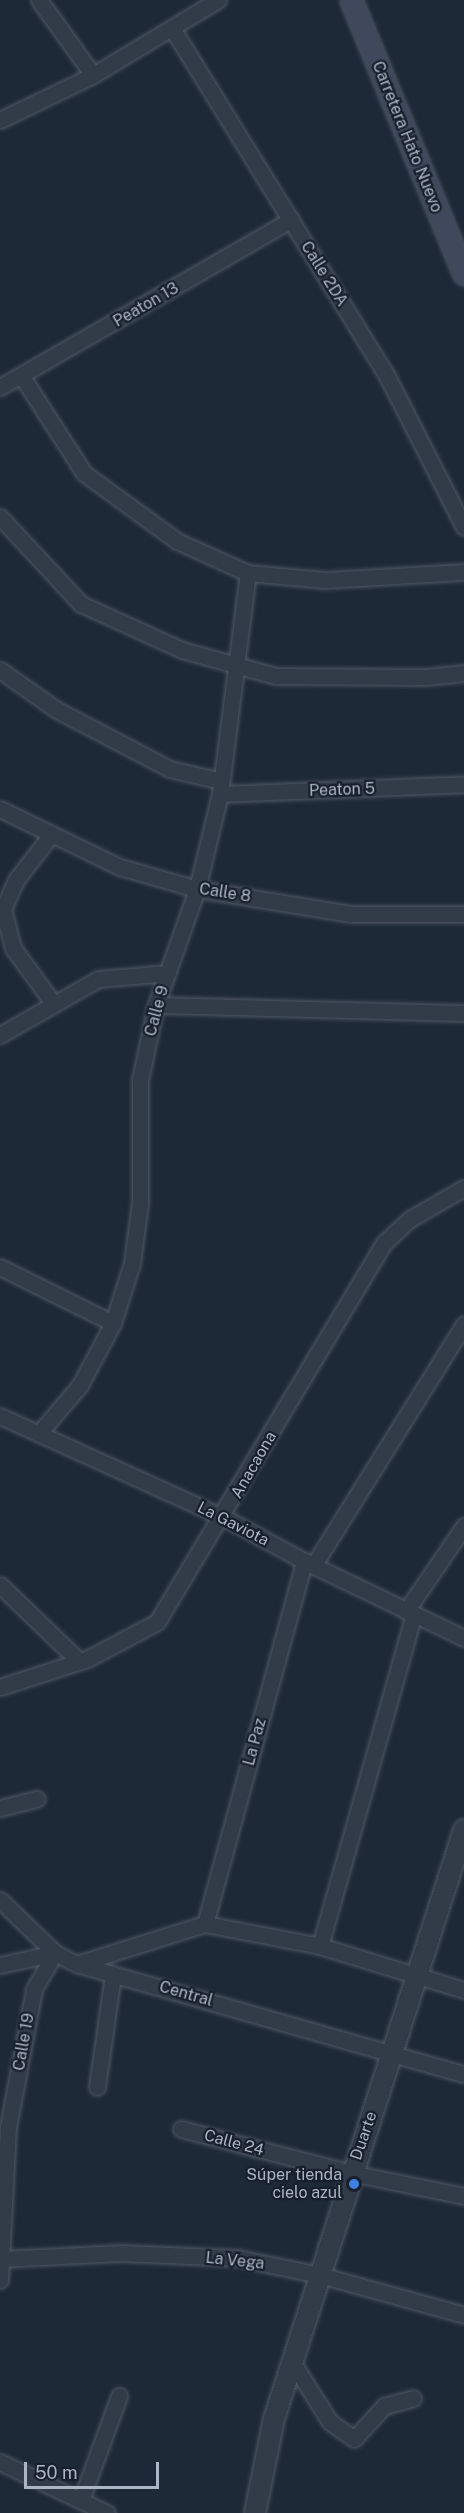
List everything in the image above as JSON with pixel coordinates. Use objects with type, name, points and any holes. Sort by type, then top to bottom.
[{"type":"main road","name":"Carretera Hato Nuevo","points":[[351,0],[464,274]]},
{"type":"street","points":[[39,0],[93,75]]},
{"type":"street","points":[[0,120],[93,75],[218,0]]},
{"type":"street","name":"Calle 2DA","points":[[172,28],[388,378],[464,527]]},
{"type":"street","name":"Peaton 13","points":[[0,387],[291,220]]},
{"type":"street","points":[[21,375],[84,473],[177,541],[248,573],[325,580],[464,572]]},
{"type":"street","points":[[0,517],[81,603],[182,650],[276,676],[426,677],[464,673]]},
{"type":"street","name":"Calle 9","points":[[40,1432],[80,1385],[113,1323],[136,1236],[140,1203],[140,1080],[156,1005],[197,889],[221,787],[248,573]]},
{"type":"street","name":"Peaton 5","points":[[0,670],[57,710],[170,769],[221,787],[464,784]]},
{"type":"street","name":"Calle 8","points":[[0,810],[50,836],[120,867],[197,889],[352,914],[464,914]]},
{"type":"street","points":[[50,836],[16,880],[3,909],[13,948],[53,1003]]},
{"type":"street","points":[[0,1035],[98,979],[168,973]]},
{"type":"street","points":[[156,1005],[464,1013]]},
{"type":"street","name":"Anacaona","points":[[0,1687],[79,1661],[157,1622],[223,1517],[384,1243],[410,1219],[464,1188]]},
{"type":"street","points":[[0,1267],[113,1323]]},
{"type":"street","name":"La Paz","points":[[205,1923],[309,1564],[464,1324]]},
{"type":"street","name":"La Gaviota","points":[[0,1416],[40,1432],[223,1517],[309,1564],[464,1638]]},
{"type":"street","points":[[320,1946],[410,1613],[464,1526]]},
{"type":"street","points":[[0,1585],[79,1661]]},
{"type":"street","points":[[0,1808],[38,1799]]},
{"type":"street","name":"Duarte","points":[[255,2513],[274,2418],[294,2365],[351,2173],[419,1977],[462,1843]]},
{"type":"street","name":"Central","points":[[0,1900],[55,1953],[77,1964],[464,2074]]},
{"type":"street","points":[[77,1964],[205,1923],[320,1946],[464,1990]]},
{"type":"street","points":[[0,1965],[55,1953]]},
{"type":"street","name":"Calle 19","points":[[0,2280],[4,2152],[8,2127],[34,1989],[55,1953]]},
{"type":"street","points":[[97,2087],[112,1974]]},
{"type":"street","name":"Calle 24","points":[[181,2129],[351,2173],[464,2196]]},
{"type":"street","name":"La Vega","points":[[1,2259],[121,2253],[238,2258],[320,2275],[464,2315]]},
{"type":"street","points":[[294,2365],[330,2422],[354,2439],[384,2406],[413,2398]]},
{"type":"street","points":[[81,2500],[119,2396]]},
{"type":"street","points":[[0,2462],[107,2513]]},
{"type":"place","name":"Súper tienda cielo azul","points":[[354,2184]]}]
